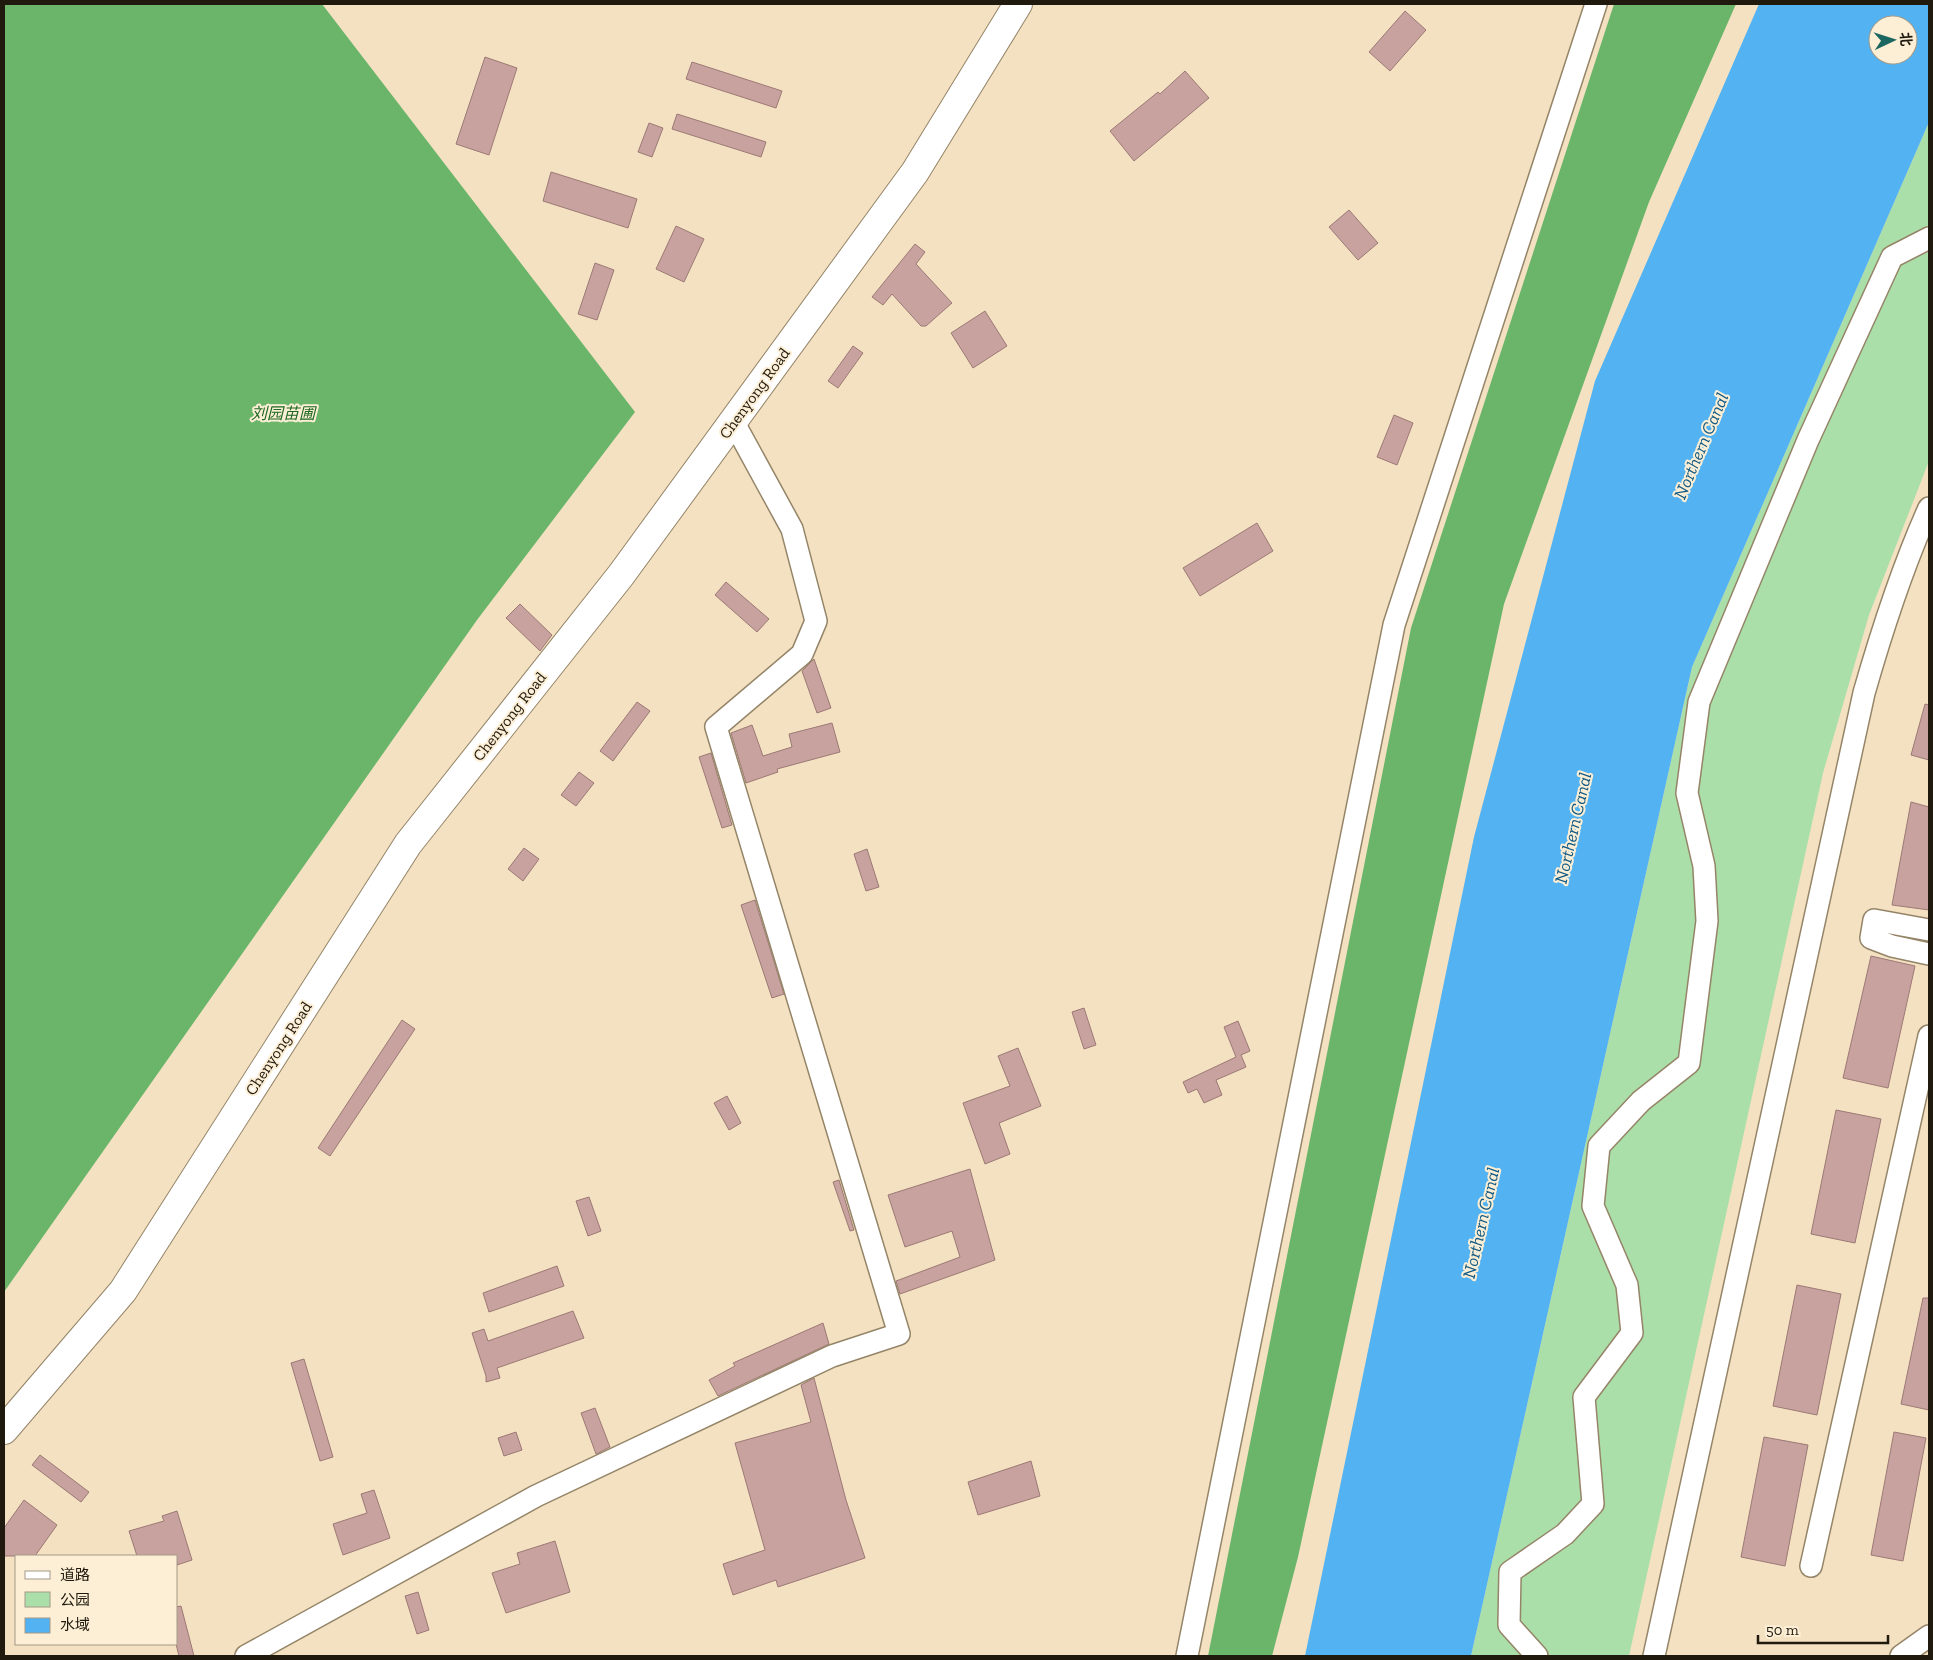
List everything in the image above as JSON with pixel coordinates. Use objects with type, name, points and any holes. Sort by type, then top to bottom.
[{"type":"main road","name":"Chenyong Road","points":[[4,1430],[123,1291],[408,844],[621,575],[915,172],[1018,4]]},
{"type":"street","points":[[1187,1656],[1394,625],[1596,4]]},
{"type":"street","points":[[1537,1656],[1509,1625],[1510,1572],[1565,1534],[1593,1504],[1584,1397],[1632,1333],[1627,1285],[1593,1206],[1599,1146],[1641,1102],[1689,1063],[1707,921],[1704,866],[1688,794],[1699,702],[1808,440],[1892,257],[1929,238]]},
{"type":"street","points":[[246,1656],[536,1496],[832,1356],[900,1334],[716,727],[802,654],[816,621],[792,529],[733,421]]},
{"type":"street","points":[[1654,1656],[1864,693],[1882,629],[1912,547],[1929,508]]},
{"type":"street","points":[[1929,930],[1874,920],[1871,938],[1892,946],[1929,954]]},
{"type":"street","points":[[1811,1566],[1929,1036]]},
{"type":"street","points":[[1901,1656],[1929,1636]]},
{"type":"street","points":[[1922,1656],[1929,1651]]},
{"type":"green space","name":"刘园苗圃","points":[[4,4],[322,4],[635,412],[477,620],[4,1292]]},
{"type":"green space","points":[[1614,4],[1736,4],[1649,202],[1504,604],[1298,1557],[1272,1656],[1208,1656],[1411,628]]},
{"type":"green space","points":[[1929,122],[1929,461],[1869,615],[1823,773],[1629,1656],[1471,1656],[1692,667]]},
{"type":"water","name":"Northern Canal","points":[[1759,4],[1929,4],[1929,122],[1692,667],[1471,1656],[1305,1656],[1474,837],[1595,381]]},
{"type":"building","points":[[1405,11],[1426,30],[1390,71],[1369,52]]},
{"type":"building","points":[[485,57],[517,68],[489,155],[456,144]]},
{"type":"building","points":[[692,62],[782,91],[776,108],[686,79]]},
{"type":"building","points":[[1185,71],[1209,98],[1134,161],[1110,131],[1158,92],[1160,94]]},
{"type":"building","points":[[677,114],[766,142],[761,157],[672,129]]},
{"type":"building","points":[[649,123],[663,128],[652,157],[638,152]]},
{"type":"building","points":[[551,172],[637,199],[628,228],[543,201]]},
{"type":"building","points":[[1349,210],[1378,243],[1358,260],[1329,227]]},
{"type":"building","points":[[676,226],[704,239],[684,282],[656,269]]},
{"type":"building","points":[[915,244],[925,252],[916,264],[952,303],[926,326],[921,326],[892,294],[883,305],[872,297]]},
{"type":"building","points":[[595,263],[614,270],[597,320],[578,314]]},
{"type":"building","points":[[985,311],[1007,346],[973,368],[951,333]]},
{"type":"building","points":[[853,346],[863,353],[838,388],[828,381]]},
{"type":"building","points":[[1394,415],[1413,423],[1397,465],[1377,457]]},
{"type":"building","points":[[1257,523],[1273,551],[1200,596],[1183,568]]},
{"type":"building","points":[[726,582],[769,619],[757,632],[715,595]]},
{"type":"building","points":[[520,604],[552,635],[540,651],[506,618]]},
{"type":"building","points":[[814,659],[831,708],[817,713],[802,671]]},
{"type":"building","points":[[637,702],[650,711],[613,761],[600,751]]},
{"type":"building","points":[[1925,704],[1929,705],[1929,760],[1911,755]]},
{"type":"building","points":[[832,723],[840,752],[777,769],[778,772],[746,783],[731,733],[752,725],[763,756],[792,747],[789,734]]},
{"type":"building","points":[[711,753],[732,825],[722,828],[699,757]]},
{"type":"building","points":[[579,772],[594,783],[576,806],[561,795]]},
{"type":"building","points":[[1911,802],[1929,807],[1929,910],[1892,905]]},
{"type":"building","points":[[524,848],[539,859],[523,881],[508,869]]},
{"type":"building","points":[[867,849],[879,887],[866,891],[854,854]]},
{"type":"building","points":[[755,900],[784,994],[772,998],[741,905]]},
{"type":"building","points":[[1871,956],[1915,966],[1888,1088],[1843,1078]]},
{"type":"building","points":[[1084,1008],[1096,1045],[1084,1049],[1072,1012]]},
{"type":"building","points":[[402,1020],[415,1029],[330,1156],[318,1148]]},
{"type":"building","points":[[1238,1021],[1250,1051],[1241,1055],[1246,1067],[1216,1080],[1222,1095],[1204,1103],[1197,1089],[1188,1093],[1183,1082],[1236,1057],[1224,1027]]},
{"type":"building","points":[[1018,1048],[1041,1106],[999,1123],[1010,1154],[985,1164],[963,1103],[1010,1086],[998,1056]]},
{"type":"building","points":[[727,1096],[741,1123],[729,1130],[714,1103]]},
{"type":"building","points":[[1836,1110],[1881,1119],[1855,1243],[1811,1234]]},
{"type":"building","points":[[970,1169],[995,1260],[900,1294],[896,1281],[960,1257],[952,1231],[905,1247],[888,1195]]},
{"type":"building","points":[[839,1180],[854,1230],[850,1231],[833,1182]]},
{"type":"building","points":[[589,1197],[601,1231],[588,1236],[576,1201]]},
{"type":"building","points":[[557,1266],[564,1286],[489,1312],[483,1293]]},
{"type":"building","points":[[1797,1285],[1841,1294],[1817,1415],[1773,1406]]},
{"type":"building","points":[[1923,1298],[1929,1298],[1929,1410],[1901,1404]]},
{"type":"building","points":[[573,1311],[584,1338],[497,1368],[500,1378],[486,1382],[486,1376],[472,1333],[484,1329],[488,1341]]},
{"type":"building","points":[[823,1323],[829,1344],[718,1396],[709,1380],[735,1366],[733,1363]]},
{"type":"building","points":[[304,1359],[333,1457],[320,1461],[291,1363]]},
{"type":"building","points":[[814,1378],[846,1500],[865,1558],[778,1587],[776,1580],[733,1595],[723,1564],[765,1550],[735,1443],[811,1422],[801,1385]]},
{"type":"building","points":[[595,1408],[610,1447],[596,1454],[581,1413]]},
{"type":"building","points":[[516,1432],[522,1450],[504,1456],[498,1438]]},
{"type":"building","points":[[1894,1432],[1926,1438],[1903,1561],[1871,1555]]},
{"type":"building","points":[[1764,1437],[1808,1445],[1785,1566],[1741,1557]]},
{"type":"building","points":[[40,1455],[89,1492],[81,1502],[32,1465]]},
{"type":"building","points":[[1031,1461],[1040,1496],[978,1515],[968,1482]]},
{"type":"building","points":[[374,1490],[390,1538],[343,1555],[333,1524],[367,1513],[361,1494]]},
{"type":"building","points":[[24,1500],[57,1525],[36,1555],[4,1556],[4,1528]]},
{"type":"building","points":[[177,1511],[192,1560],[178,1565],[178,1555],[137,1555],[129,1531],[164,1521],[162,1516]]},
{"type":"building","points":[[555,1541],[570,1592],[506,1613],[492,1573],[520,1564],[517,1553]]},
{"type":"building","points":[[418,1592],[429,1630],[417,1634],[405,1596]]},
{"type":"building","points":[[181,1606],[194,1656],[179,1656],[176,1645],[178,1645],[178,1607]]}]
